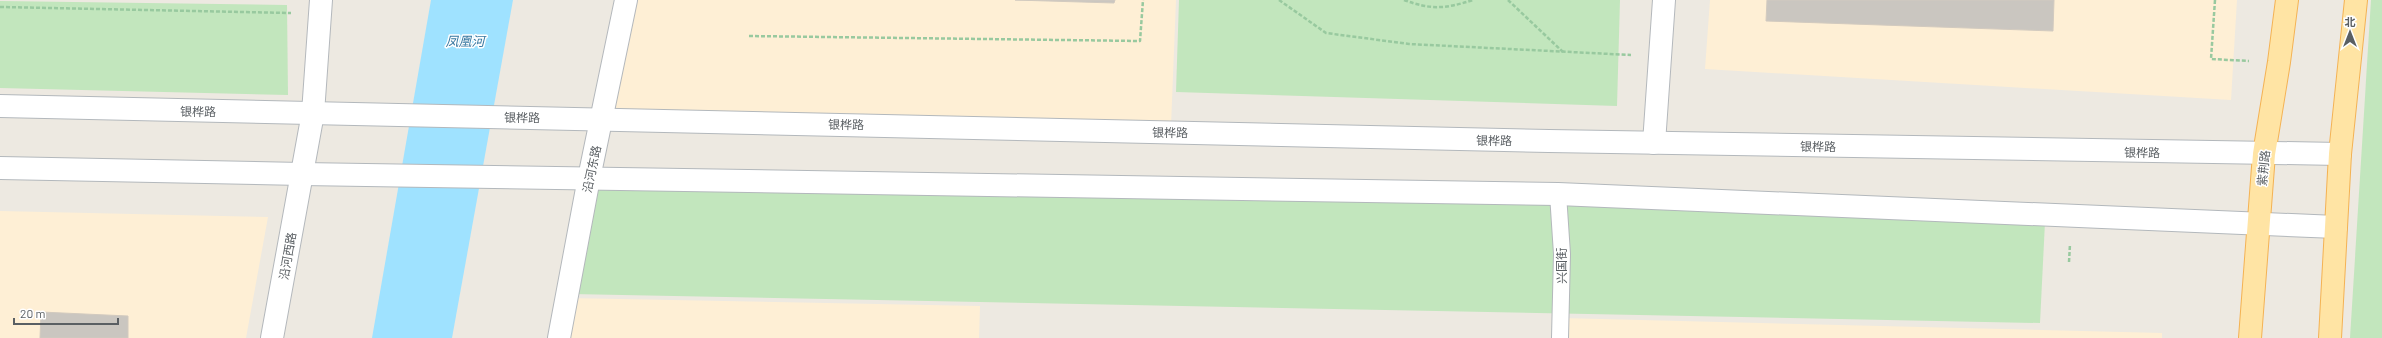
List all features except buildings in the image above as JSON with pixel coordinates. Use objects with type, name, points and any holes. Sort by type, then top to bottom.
[{"type":"main road","name":"沿河东路","points":[[559,338],[589,178],[626,0]]},
{"type":"main road","points":[[1654,143],[1664,0]]},
{"type":"main road","name":"紫荆路","points":[[2250,338],[2257,226],[2264,154],[2280,55],[2287,0]]},
{"type":"main road","points":[[2330,338],[2340,154],[2356,0]]},
{"type":"main road","points":[[313,113],[321,7]]},
{"type":"main road","name":"银桦路","points":[[0,106],[1654,143],[2264,154],[2340,154]]},
{"type":"main road","name":"沿河西路","points":[[272,338],[313,113]]},
{"type":"main road","points":[[0,168],[1558,194],[2257,226],[2336,227]]},
{"type":"lane","name":"兴国街","points":[[1558,194],[1562,254],[1560,338]]},
{"type":"path","points":[[749,36],[1140,41],[1142,0]]},
{"type":"path","points":[[1279,0],[1326,33],[1409,44],[1660,56]]},
{"type":"path","points":[[1404,0],[1426,8],[1451,7],[1473,0]]},
{"type":"path","points":[[1508,0],[1563,52]]},
{"type":"path","points":[[2215,0],[2211,59],[2249,61]]},
{"type":"path","points":[[0,7],[321,7]]},
{"type":"shaded area","points":[[632,0],[1176,0],[1171,126],[609,112]]},
{"type":"shaded area","points":[[1710,0],[2237,0],[2231,100],[1705,69]]},
{"type":"shaded area","points":[[0,211],[268,217],[246,338],[0,338]]},
{"type":"shaded area","points":[[567,298],[980,306],[979,338],[560,338]]},
{"type":"shaded area","points":[[1561,318],[2162,333],[2162,338],[1560,338]]},
{"type":"green space","points":[[1179,0],[1620,0],[1617,106],[1176,92]]},
{"type":"green space","points":[[2371,0],[2382,0],[2382,338],[2350,338]]},
{"type":"green space","points":[[0,1],[287,5],[288,95],[0,88]]},
{"type":"green space","points":[[591,183],[1557,196],[2045,222],[2040,323],[571,294]]},
{"type":"water","name":"凤凰河","points":[[431,0],[513,0],[452,338],[372,338]]}]
